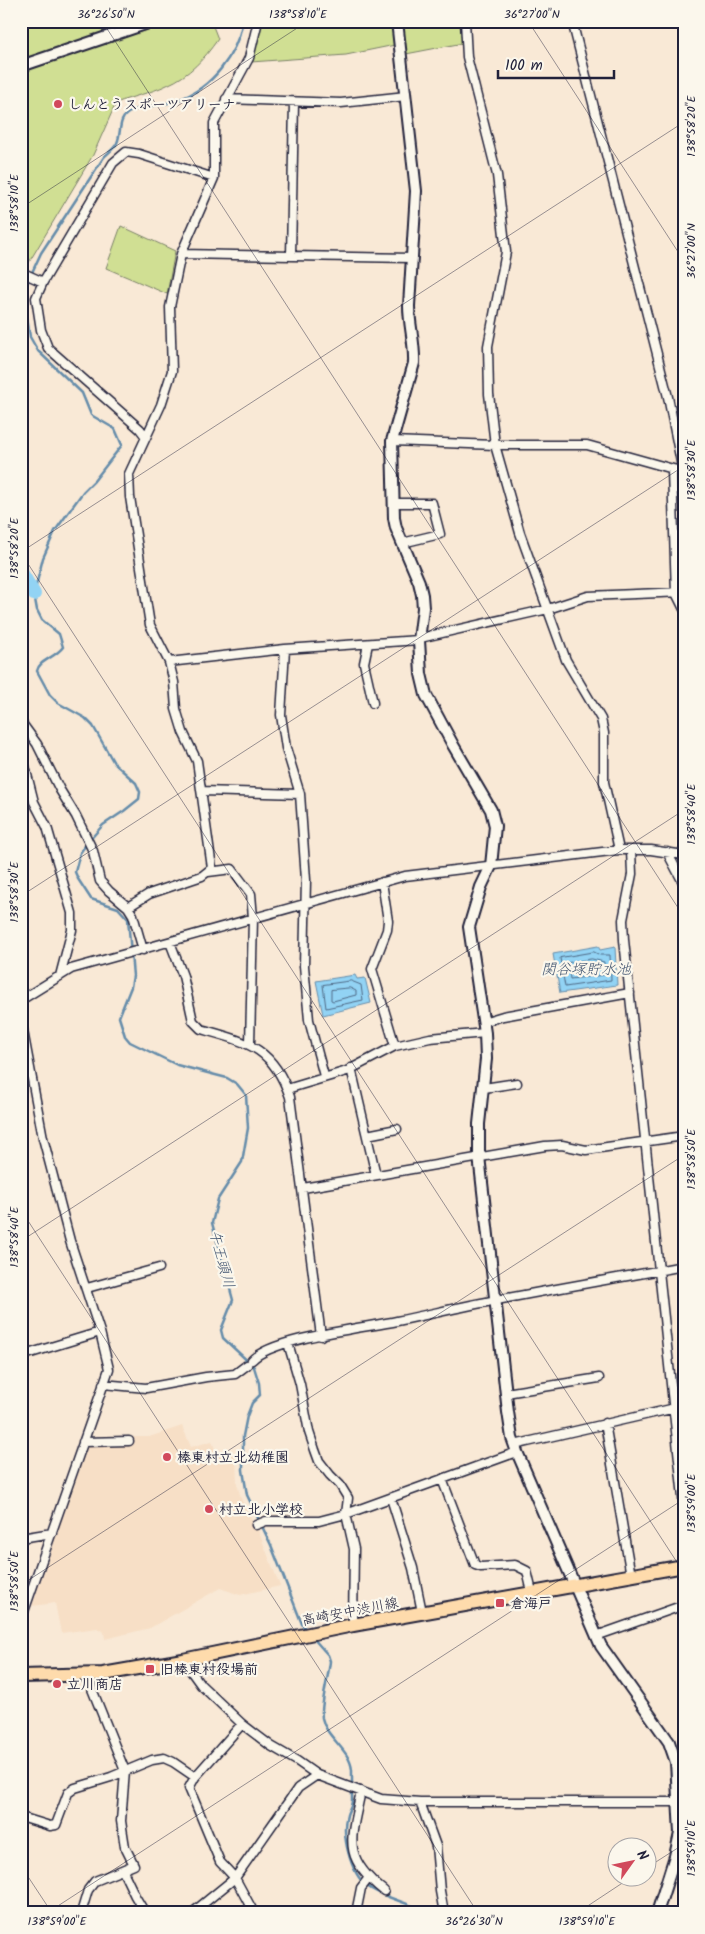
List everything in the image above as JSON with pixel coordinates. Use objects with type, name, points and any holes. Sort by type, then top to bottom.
[{"type":"main road","name":"高崎安中渋川線","points":[[21,1676],[103,1674],[422,1612],[684,1566]]},
{"type":"street","points":[[128,907],[150,894],[202,876],[212,868],[197,761],[183,732],[176,709],[174,682],[169,662],[150,625],[130,497],[129,474],[161,405],[172,371],[170,307],[181,254],[214,178],[214,123],[249,58],[258,21]]},
{"type":"street","points":[[397,21],[416,191],[409,322],[414,363],[392,441],[394,503],[396,528],[419,582],[422,595],[423,608],[419,639],[421,674],[426,695],[491,810],[495,836],[491,866],[481,887],[469,927],[485,1033],[486,1059],[479,1124],[480,1156],[506,1394],[515,1448],[596,1636],[613,1665],[669,1742],[676,1762],[682,1802],[680,1833],[675,1856],[657,1913]]},
{"type":"street","points":[[465,21],[468,57],[497,176],[506,252],[488,346],[489,394],[495,445],[520,533],[566,660],[601,719],[604,733],[604,782],[619,850]]},
{"type":"street","points":[[392,441],[587,446],[683,472],[668,397],[572,21]]},
{"type":"street","points":[[21,66],[148,22]]},
{"type":"street","points":[[226,99],[341,103],[406,96]]},
{"type":"street","points":[[291,256],[294,102]]},
{"type":"street","points":[[146,437],[140,429],[48,348],[40,330],[36,298],[43,282],[113,163],[126,152],[139,154],[214,178]]},
{"type":"street","points":[[181,254],[412,258]]},
{"type":"street","points":[[21,272],[43,282]]},
{"type":"street","points":[[672,470],[680,593],[684,609]]},
{"type":"street","points":[[394,503],[432,502],[440,534],[402,543]]},
{"type":"street","points":[[169,662],[419,639],[548,609],[588,596],[644,592],[680,593]]},
{"type":"street","points":[[368,644],[364,663],[373,703]]},
{"type":"street","points":[[285,650],[281,715],[286,748],[300,794],[306,880],[304,966],[309,1020],[324,1076]]},
{"type":"street","points":[[21,722],[37,744],[91,847],[100,881],[108,891],[128,907],[133,915],[140,950]]},
{"type":"street","points":[[21,751],[24,776],[34,802],[47,826],[72,913],[72,930],[60,976]]},
{"type":"street","points":[[202,792],[300,794]]},
{"type":"street","points":[[21,1000],[71,969],[405,876],[619,850],[667,852],[684,855]]},
{"type":"street","points":[[631,850],[632,874],[623,920],[684,1507]]},
{"type":"street","points":[[667,852],[684,884]]},
{"type":"street","points":[[208,872],[232,869],[251,894],[253,918],[250,1044]]},
{"type":"street","points":[[382,882],[388,921],[387,930],[372,969],[395,1046]]},
{"type":"street","points":[[170,942],[196,1026],[200,1029],[250,1044],[268,1057],[287,1089],[290,1097],[303,1188],[321,1336]]},
{"type":"street","points":[[483,1022],[503,1016],[630,993]]},
{"type":"street","points":[[21,1020],[43,1138],[70,1241],[100,1332],[108,1369],[21,1620]]},
{"type":"street","points":[[287,1089],[351,1068],[395,1046],[430,1038],[485,1033]]},
{"type":"street","points":[[351,1068],[376,1175]]},
{"type":"street","points":[[484,1088],[517,1083]]},
{"type":"street","points":[[367,1135],[397,1129]]},
{"type":"street","points":[[303,1188],[545,1146],[562,1145],[586,1150],[684,1136]]},
{"type":"street","points":[[103,1384],[146,1388],[206,1377],[235,1374],[250,1363],[258,1354],[288,1343],[496,1300],[684,1266]]},
{"type":"street","points":[[87,1288],[159,1268]]},
{"type":"street","points":[[22,1355],[100,1332]]},
{"type":"street","points":[[288,1343],[300,1384],[309,1432],[319,1461],[340,1485],[348,1498],[346,1514],[354,1549],[353,1625]]},
{"type":"street","points":[[506,1394],[599,1378]]},
{"type":"street","points":[[256,1525],[266,1521],[319,1521],[346,1514],[442,1479],[515,1448],[605,1424],[684,1406]]},
{"type":"street","points":[[605,1424],[631,1576]]},
{"type":"street","points":[[83,1442],[129,1440]]},
{"type":"street","points":[[442,1479],[475,1565],[481,1568],[519,1566],[527,1571],[532,1592]]},
{"type":"street","points":[[391,1498],[414,1568],[422,1612]]},
{"type":"street","points":[[21,1538],[52,1533]]},
{"type":"street","points":[[596,1636],[684,1604]]},
{"type":"street","points":[[182,1660],[201,1685],[242,1724],[271,1746],[317,1775],[381,1799],[420,1802],[682,1802]]},
{"type":"street","points":[[81,1913],[88,1890],[95,1882],[134,1865],[125,1847],[121,1821],[125,1771],[92,1688],[90,1674]]},
{"type":"street","points":[[242,1724],[196,1777],[189,1788],[220,1862],[235,1878],[254,1913]]},
{"type":"street","points":[[21,1817],[50,1826],[56,1825],[68,1793],[75,1788],[152,1760],[164,1758],[196,1777]]},
{"type":"street","points":[[192,1913],[235,1878],[298,1788],[317,1775]]},
{"type":"street","points":[[359,1790],[351,1838],[353,1854],[368,1879],[384,1891]]},
{"type":"street","points":[[420,1802],[436,1846],[444,1913]]},
{"type":"street","points":[[123,1870],[135,1896],[146,1913]]},
{"type":"street","points":[[356,1913],[361,1888],[368,1879]]},
{"type":"shaded area","points":[[182,1426],[191,1447],[212,1441],[216,1452],[236,1453],[237,1484],[242,1501],[258,1530],[280,1586],[240,1595],[220,1588],[150,1628],[105,1639],[104,1632],[97,1628],[61,1633],[55,1603],[32,1606],[88,1445],[129,1437],[149,1437]]},
{"type":"green space","points":[[21,21],[137,21],[139,30],[164,21],[211,21],[218,39],[202,60],[183,76],[161,88],[116,103],[93,155],[25,269],[21,267]]},
{"type":"green space","points":[[261,21],[393,21],[395,45],[346,55],[251,62]]},
{"type":"green space","points":[[401,21],[461,21],[463,43],[406,54]]},
{"type":"green space","points":[[121,226],[175,251],[167,294],[106,268]]},
{"type":"water","name":"関谷塚貯水池","points":[[598,946],[600,950],[615,947],[617,985],[560,993],[553,954]]},
{"type":"water","points":[[355,975],[357,979],[365,978],[371,1003],[323,1015],[316,981]]},
{"type":"waterway","name":"午王頭川","points":[[243,21],[240,34],[228,58],[221,69],[202,88],[178,100],[130,112],[123,118],[116,145],[104,157],[41,253],[23,292],[30,337],[38,351],[82,393],[91,415],[115,429],[122,445],[83,492],[55,531],[43,558],[34,594],[37,610],[42,620],[59,634],[63,647],[44,661],[37,671],[50,695],[58,703],[85,718],[93,726],[114,763],[136,783],[140,792],[139,799],[103,825],[87,843],[80,853],[75,872],[91,899],[118,908],[128,919],[133,976],[131,987],[119,1017],[125,1036],[130,1042],[177,1065],[227,1078],[237,1084],[246,1095],[248,1128],[242,1162],[218,1199],[212,1223],[233,1300],[221,1330],[223,1338],[254,1367],[259,1383],[260,1395],[252,1403],[243,1436],[243,1470],[247,1495],[271,1545],[306,1630]]},
{"type":"waterway","name":"午王頭川","points":[[21,572],[34,594]]},
{"type":"waterway","name":"午王頭川","points":[[313,1638],[328,1655],[330,1661],[322,1706],[324,1725],[347,1756],[352,1770],[352,1803],[345,1823],[346,1842],[352,1863],[361,1880],[367,1886],[425,1913]]},
{"type":"place","name":"しんとうスポーツアリーナ","points":[[58,104]]},
{"type":"place","name":"榛東村立北幼稚園","points":[[167,1457]]},
{"type":"place","name":"村立北小学校","points":[[209,1509]]},
{"type":"place","name":"倉海戸","points":[[500,1603]]},
{"type":"place","name":"旧榛東村役場前","points":[[150,1669]]},
{"type":"place","name":"立川商店","points":[[57,1684]]}]
